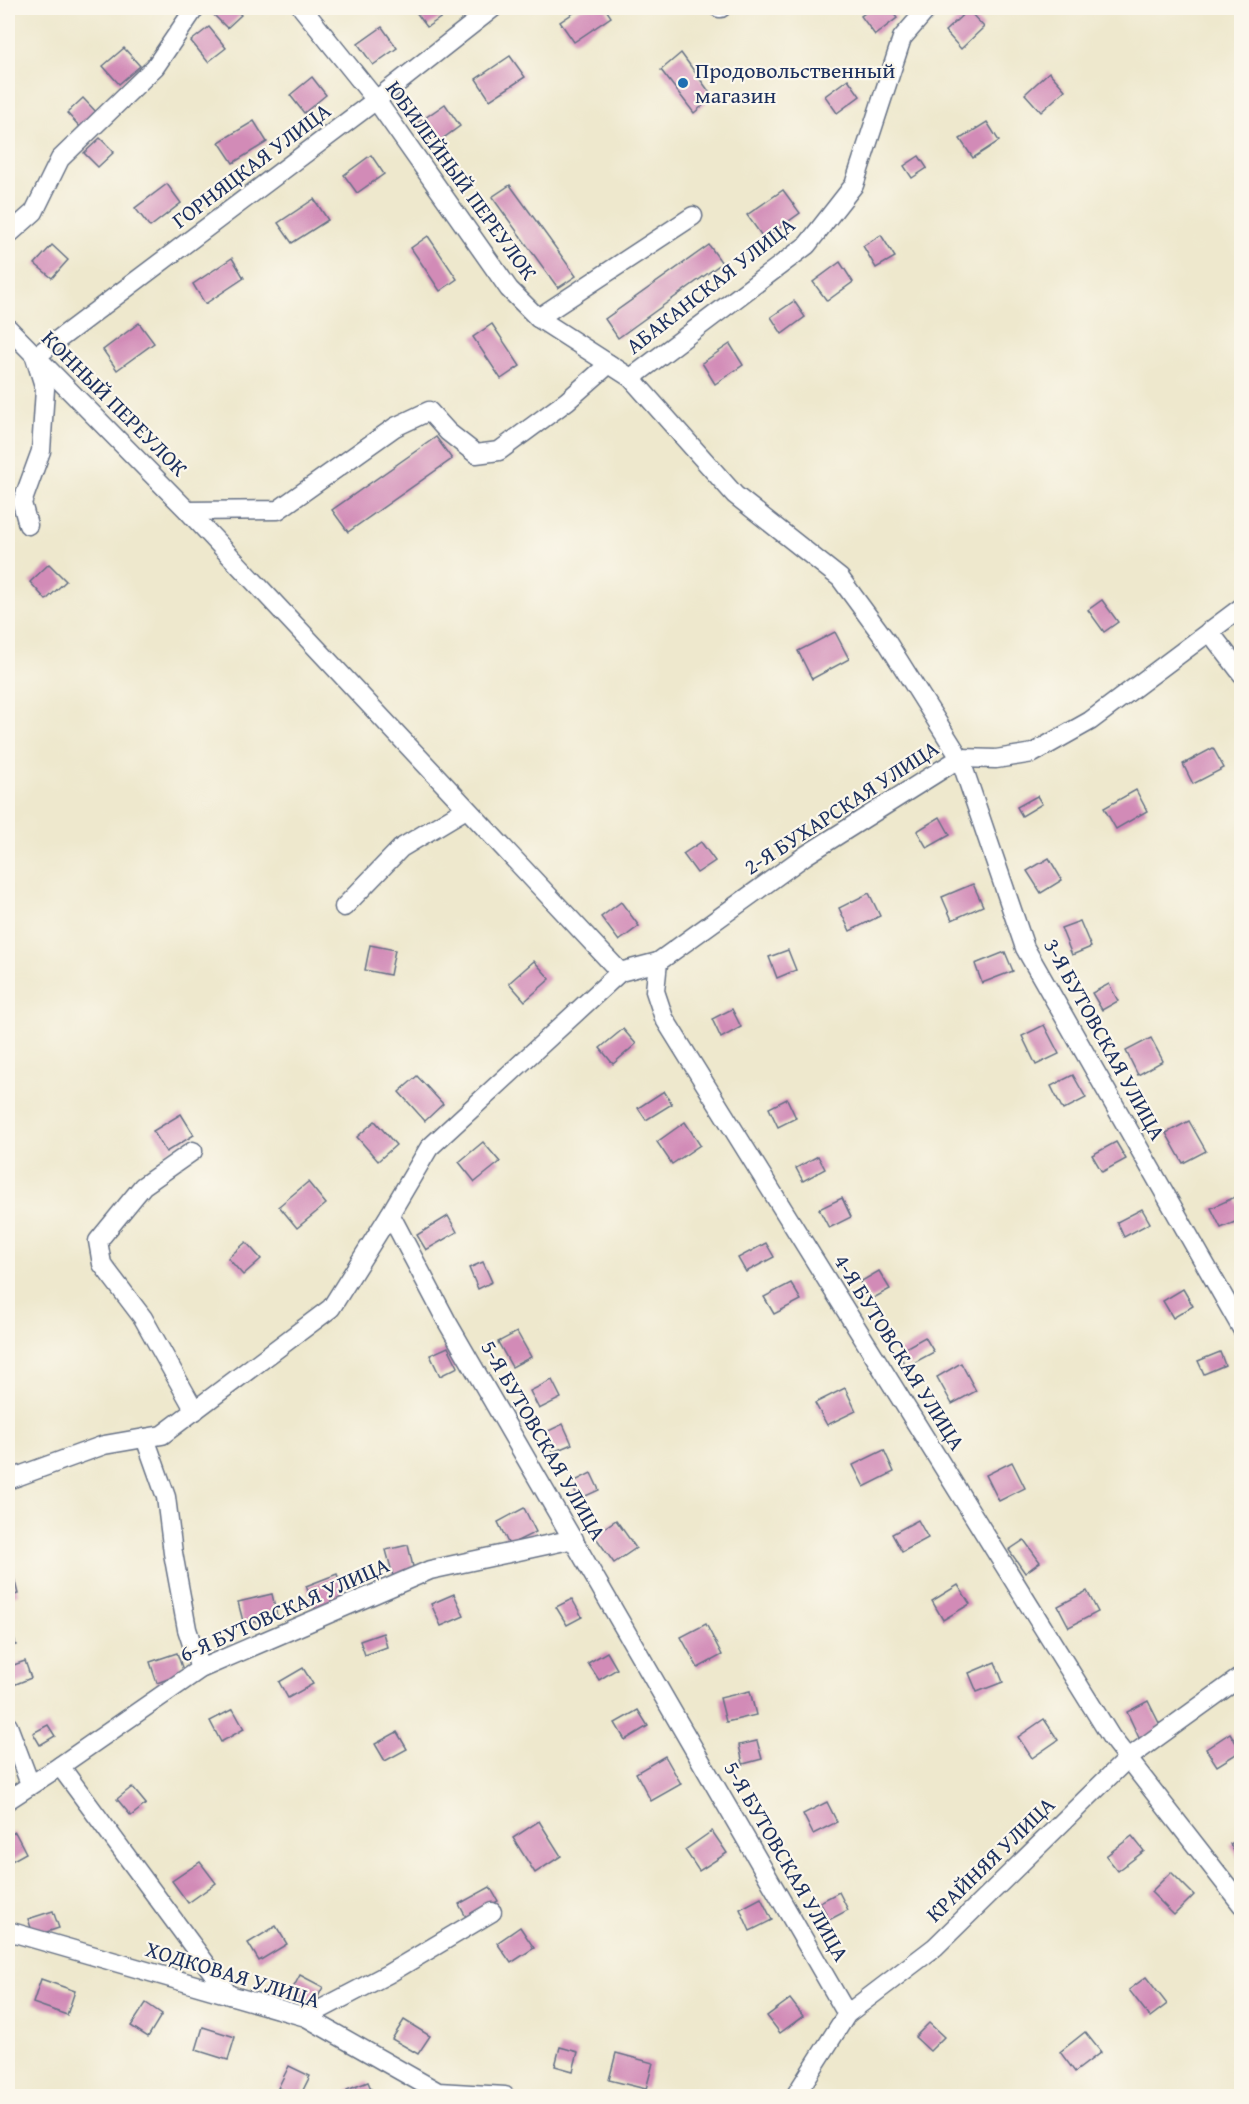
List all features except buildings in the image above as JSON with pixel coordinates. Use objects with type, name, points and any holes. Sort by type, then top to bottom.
[{"type":"street","points":[[8,235],[34,212],[60,159],[156,67],[195,8]]},
{"type":"street","name":"ЮБИЛЕЙНЫЙ ПЕРЕУЛОК","points":[[302,8],[376,100],[509,289],[538,318],[631,378],[735,495],[840,578],[887,642],[960,758]]},
{"type":"street","name":"ГОРНЯЦКАЯ УЛИЦА","points":[[35,357],[376,100],[493,8]]},
{"type":"street","name":"АБАКАНСКАЯ УЛИЦА","points":[[631,378],[807,245],[854,185],[902,38],[928,8]]},
{"type":"street","points":[[538,318],[693,216]]},
{"type":"street","name":"КОННЫЙ ПЕРЕУЛОК","points":[[8,328],[188,511],[620,972]]},
{"type":"street","points":[[28,525],[22,503],[41,452],[45,389],[35,357]]},
{"type":"street","points":[[188,511],[278,510],[395,427],[429,411],[448,432],[476,454],[499,451],[567,401],[609,363]]},
{"type":"street","name":"2-Я БУХАРСКАЯ УЛИЦА","points":[[658,962],[806,855],[960,758],[996,759],[1033,753],[1090,722],[1242,607]]},
{"type":"street","points":[[1209,631],[1242,674]]},
{"type":"street","name":"3-Я БУТОВСКАЯ УЛИЦА","points":[[960,758],[1026,948],[1242,1329]]},
{"type":"street","points":[[344,907],[401,848],[466,809]]},
{"type":"street","points":[[8,1480],[104,1445],[162,1435],[331,1308],[429,1148],[620,972],[658,962]]},
{"type":"street","name":"4-Я БУТОВСКАЯ УЛИЦА","points":[[658,962],[655,991],[664,1018],[1105,1727],[1127,1759],[1242,1905]]},
{"type":"street","points":[[193,1151],[143,1186],[98,1241],[102,1264],[143,1318],[195,1411]]},
{"type":"street","name":"5-Я БУТОВСКАЯ УЛИЦА","points":[[390,1214],[446,1320],[847,2014]]},
{"type":"street","points":[[145,1438],[166,1497],[173,1553],[187,1629],[200,1669]]},
{"type":"street","name":"6-Я БУТОВСКАЯ УЛИЦА","points":[[8,1800],[200,1669],[430,1570],[574,1539]]},
{"type":"street","name":"КРАЙНЯЯ УЛИЦА","points":[[795,2097],[847,2014],[935,1947],[1127,1759],[1242,1676]]},
{"type":"street","points":[[8,1726],[30,1784]]},
{"type":"street","points":[[60,1766],[229,1995]]},
{"type":"street","points":[[306,2017],[388,1974],[492,1912]]},
{"type":"street","name":"ХОДКОВАЯ УЛИЦА","points":[[8,1931],[306,2017],[438,2092],[505,2097]]},
{"type":"place","name":"Продовольственный магазин","points":[[683,83]]}]
